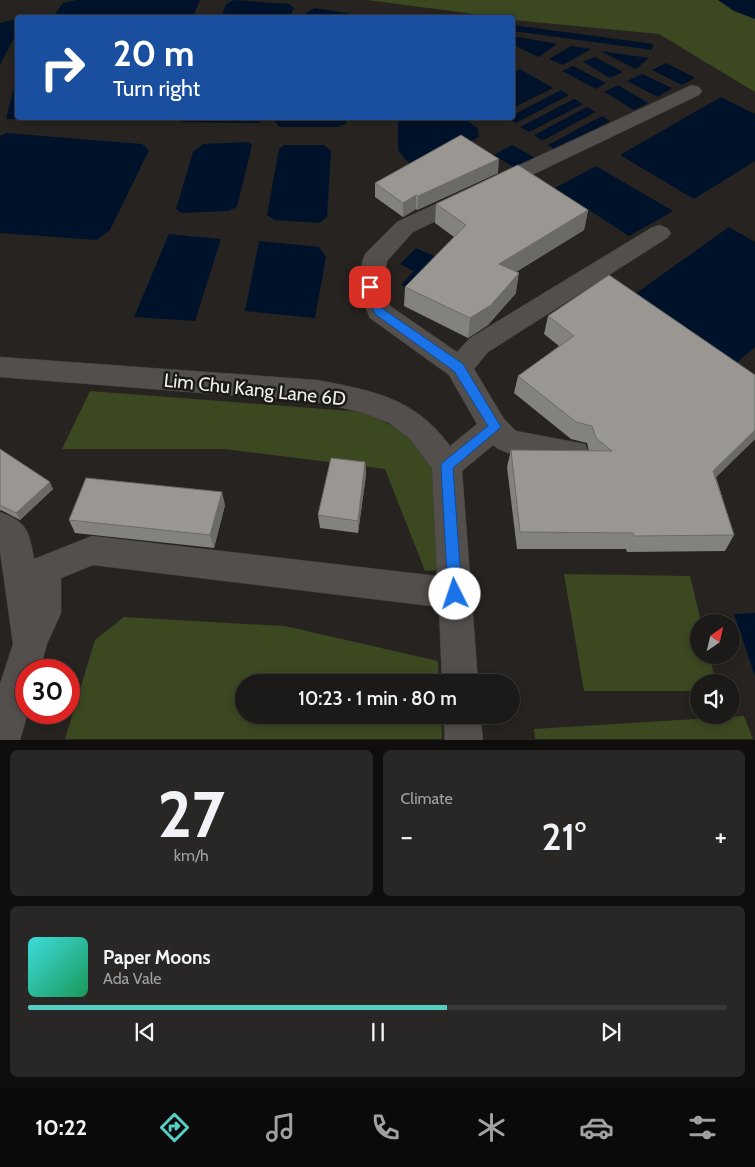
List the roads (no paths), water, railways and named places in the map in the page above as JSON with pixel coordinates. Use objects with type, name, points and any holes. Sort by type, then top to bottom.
[{"type":"street","points":[[574,453],[508,441],[494,427],[458,368],[379,311],[370,287],[375,259],[405,227],[692,91]]},
{"type":"street","points":[[458,368],[479,345],[659,233]]},
{"type":"street","name":"Lim Chu Kang Lane 6D","points":[[0,367],[316,391],[366,401],[409,421],[432,444],[447,466]]},
{"type":"street","points":[[460,674],[447,466],[494,427]]},
{"type":"street","points":[[0,526],[14,536],[30,644]]},
{"type":"street","points":[[1,740],[30,644],[44,613],[45,570],[92,550],[455,594]]},
{"type":"street","points":[[463,724],[464,740]]},
{"type":"water","points":[[77,0],[200,0],[194,15],[54,15],[63,3]]},
{"type":"water","points":[[234,0],[289,4],[294,8],[291,15],[222,15],[226,4]]},
{"type":"water","points":[[718,0],[755,0],[755,19],[734,11]]},
{"type":"water","points":[[314,8],[349,15],[305,15]]},
{"type":"water","points":[[15,19],[15,36],[0,65],[0,23]]},
{"type":"water","points":[[515,25],[653,44],[652,50],[515,31]]},
{"type":"water","points":[[515,36],[557,44],[539,57],[515,46]]},
{"type":"water","points":[[571,46],[591,49],[563,65],[549,59]]},
{"type":"water","points":[[600,51],[649,58],[636,69]]},
{"type":"water","points":[[595,57],[623,72],[610,78],[583,62]]},
{"type":"water","points":[[666,63],[695,78],[682,85],[652,70]]},
{"type":"water","points":[[573,66],[606,83],[596,89],[562,71]]},
{"type":"water","points":[[520,69],[553,88],[515,107],[515,72]]},
{"type":"water","points":[[642,74],[672,88],[658,97],[627,81]]},
{"type":"water","points":[[15,84],[15,119],[6,119]]},
{"type":"water","points":[[618,85],[648,103],[634,110],[604,92]]},
{"type":"water","points":[[561,90],[569,95],[516,123],[511,120],[515,120],[515,114]]},
{"type":"water","points":[[721,97],[755,114],[755,161],[694,199],[620,155]]},
{"type":"water","points":[[574,99],[583,104],[529,132],[520,127]]},
{"type":"water","points":[[587,107],[596,112],[542,141],[534,135]]},
{"type":"water","points":[[602,116],[610,121],[557,151],[548,145]]},
{"type":"water","points":[[182,120],[260,120],[259,123],[181,122]]},
{"type":"water","points":[[276,120],[346,120],[346,124],[338,127],[280,127],[275,122]]},
{"type":"water","points":[[398,120],[466,120],[478,128],[479,137],[414,169],[398,150]]},
{"type":"water","points":[[6,133],[142,144],[149,150],[110,230],[97,240],[0,233],[0,136]]},
{"type":"water","points":[[248,142],[252,145],[237,207],[228,211],[182,213],[176,209],[193,152],[203,144]]},
{"type":"water","points":[[284,145],[324,145],[331,151],[327,217],[319,223],[275,220],[267,215],[279,149]]},
{"type":"water","points":[[512,145],[534,157],[535,162],[518,170],[494,155]]},
{"type":"water","points":[[596,166],[673,211],[629,236],[555,188]]},
{"type":"water","points":[[729,227],[755,242],[755,347],[734,365],[635,294]]},
{"type":"water","points":[[169,234],[221,239],[195,321],[134,317]]},
{"type":"water","points":[[259,241],[319,247],[326,257],[315,318],[245,311]]},
{"type":"water","points":[[416,248],[443,260],[414,291],[401,285],[414,271],[400,264]]},
{"type":"water","points":[[755,613],[755,676],[740,632],[740,614],[734,614]]}]
